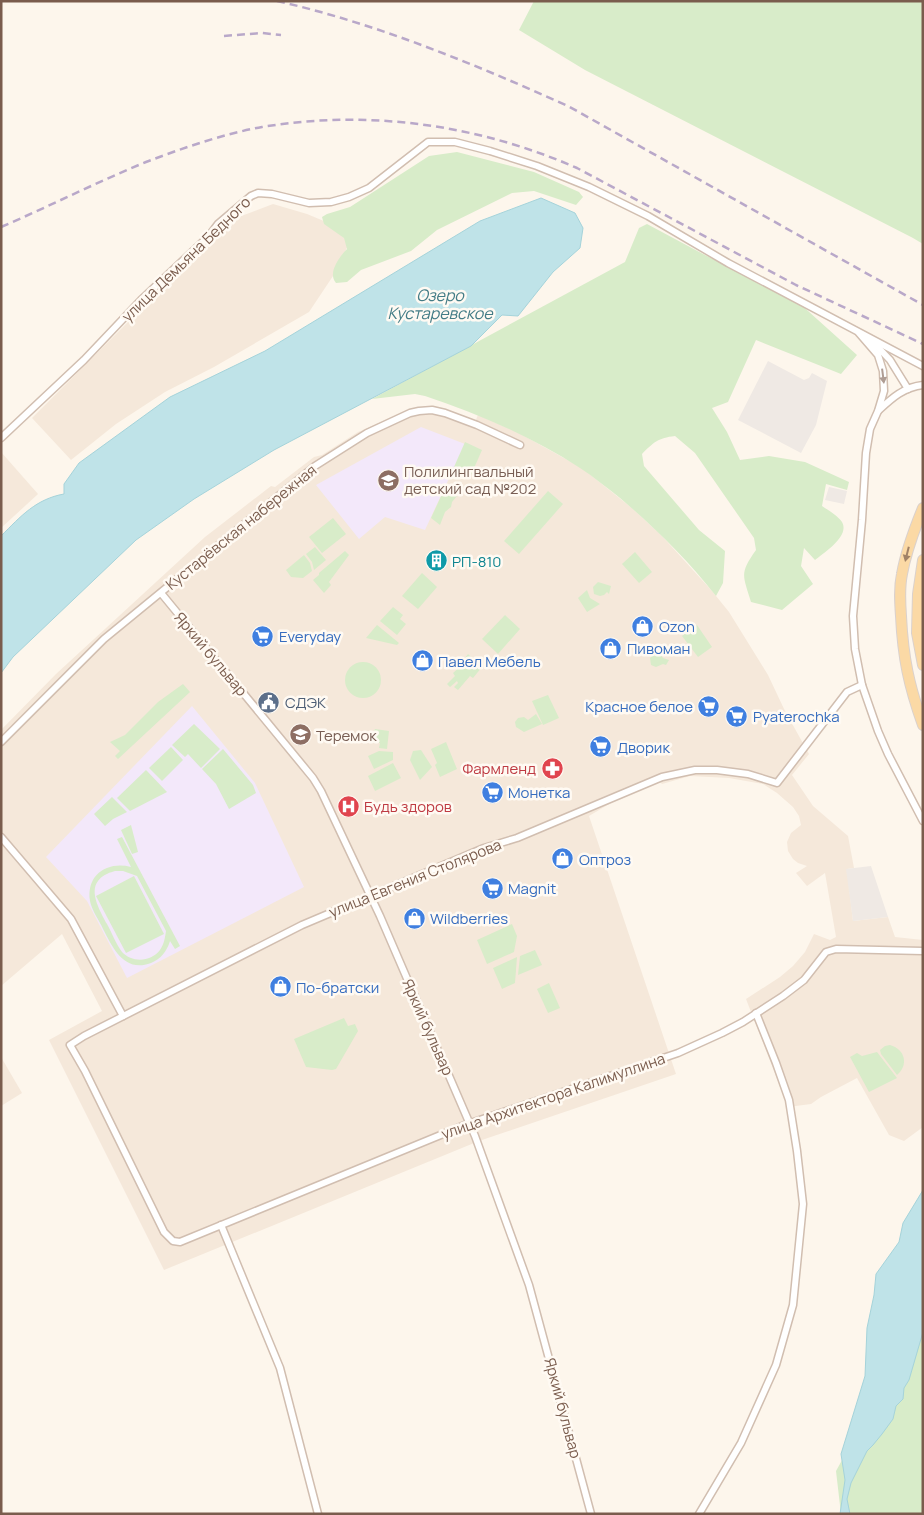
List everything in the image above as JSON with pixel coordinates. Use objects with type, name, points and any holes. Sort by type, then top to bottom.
[{"type":"main road","points":[[923,508],[909,544],[901,576],[900,596],[902,639],[906,669],[912,696],[923,725]]},
{"type":"main road","points":[[923,560],[918,594],[917,633],[923,665]]},
{"type":"street","name":"улица Демьяна Бедного","points":[[1,438],[84,360],[141,300],[209,236],[218,224],[251,196],[258,193],[272,194],[309,202],[331,202],[349,197],[369,188],[428,142],[455,142],[490,151],[537,166],[589,187],[648,216],[728,262],[854,329]]},
{"type":"street","points":[[854,329],[923,366]]},
{"type":"street","points":[[854,329],[870,340],[890,360],[908,389]]},
{"type":"street","points":[[854,329],[878,355],[883,371],[884,391],[870,429],[866,453],[853,616],[856,649],[862,685],[872,717],[888,754],[923,821]]},
{"type":"street","points":[[878,411],[896,394],[915,386],[923,385]]},
{"type":"street","name":"Кустарёвская набережная","points":[[1,742],[100,643],[160,592],[319,463],[372,430],[410,413],[428,410],[445,413],[477,424],[520,445]]},
{"type":"street","name":"Яркий бульвар","points":[[160,592],[313,778],[321,791],[370,896],[470,1123],[529,1285],[592,1514]]},
{"type":"street","name":"улица Евгения Столярова","points":[[170,1239],[164,1232],[85,1071],[70,1045],[84,1036],[300,926],[488,846],[519,837],[662,777],[682,772],[717,770],[748,774],[777,783],[847,692],[862,685]]},
{"type":"street","points":[[1,837],[71,919],[123,1016]]},
{"type":"street","name":"улица Архитектора Калимуллина","points":[[170,1239],[176,1242],[182,1241],[470,1123],[678,1053],[722,1033],[793,989],[804,980],[829,950],[923,951]]},
{"type":"street","points":[[699,1514],[742,1443],[776,1365],[793,1305],[803,1204],[797,1151],[789,1100],[756,1013]]},
{"type":"street","points":[[220,1225],[280,1368],[318,1514]]},
{"type":"shaded area","points":[[273,204],[307,214],[331,224],[349,243],[337,270],[309,312],[214,367],[165,392],[116,424],[71,460],[32,418],[178,272],[236,218]]},
{"type":"shaded area","points":[[768,361],[804,380],[809,378],[812,373],[827,381],[816,425],[801,453],[738,420]]},
{"type":"shaded area","points":[[430,406],[453,412],[475,422],[478,415],[483,417],[517,432],[582,468],[633,509],[662,536],[729,612],[768,675],[809,754],[792,775],[813,806],[848,836],[854,868],[847,869],[853,921],[888,917],[895,937],[923,940],[923,1127],[904,1141],[889,1135],[857,1078],[811,1104],[788,1107],[746,999],[780,977],[793,966],[805,952],[814,934],[830,940],[836,937],[825,873],[807,886],[796,873],[807,866],[793,859],[788,851],[787,842],[791,833],[801,825],[799,816],[793,807],[777,793],[763,784],[729,778],[690,776],[662,784],[660,782],[621,797],[589,816],[676,1074],[479,1141],[164,1270],[49,1040],[102,1011],[62,934],[1,986],[1,730],[56,674],[205,537],[271,486],[275,487],[314,457],[322,455],[358,432],[409,410]]},
{"type":"shaded area","name":"Полилингвальный детский сад №202","points":[[421,427],[465,444],[425,530],[385,517],[359,539],[316,485]]},
{"type":"shaded area","points":[[1,452],[38,494],[1,528]]},
{"type":"shaded area","points":[[829,487],[847,491],[844,504],[825,500]]},
{"type":"shaded area","points":[[192,706],[255,783],[304,887],[127,978],[87,901],[46,857]]},
{"type":"shaded area","points":[[871,866],[888,917],[853,921],[846,869]]},
{"type":"shaded area","points":[[1,1057],[22,1093],[1,1106]]},
{"type":"green space","points":[[534,1],[923,1],[923,244],[585,70],[519,30]]},
{"type":"green space","points":[[457,152],[534,172],[579,192],[583,197],[576,205],[534,191],[512,193],[437,230],[411,251],[361,270],[347,282],[336,283],[333,274],[334,270],[338,260],[347,249],[344,238],[324,224],[322,217],[350,207],[429,156]]},
{"type":"green space","points":[[647,224],[798,302],[857,355],[841,374],[756,340],[728,402],[712,408],[727,432],[740,460],[769,456],[805,462],[849,482],[847,490],[826,484],[822,506],[842,522],[844,527],[843,533],[830,548],[815,560],[804,548],[801,566],[813,584],[782,610],[751,602],[744,575],[747,564],[756,550],[754,538],[695,453],[675,436],[660,439],[646,450],[642,454],[644,466],[699,530],[725,551],[723,583],[716,596],[670,544],[620,498],[580,468],[543,446],[465,410],[425,396],[415,394],[372,399],[625,262],[639,228]]},
{"type":"green space","points":[[465,442],[482,450],[471,475],[454,467]]},
{"type":"green space","points":[[548,491],[563,504],[519,554],[504,541]]},
{"type":"green space","points":[[443,492],[448,495],[452,493],[457,496],[452,502],[451,507],[445,512],[440,525],[431,518]]},
{"type":"green space","points":[[333,518],[346,534],[322,553],[309,537]]},
{"type":"green space","points":[[315,547],[326,560],[314,570],[312,562],[306,554]]},
{"type":"green space","points":[[345,551],[349,555],[329,582],[331,585],[324,593],[313,580]]},
{"type":"green space","points":[[635,552],[652,572],[639,583],[622,564]]},
{"type":"green space","points":[[304,555],[310,563],[312,571],[303,578],[291,577],[286,570]]},
{"type":"green space","points":[[422,573],[437,587],[418,609],[402,596]]},
{"type":"green space","points":[[598,582],[611,586],[609,594],[607,592],[600,596],[594,594],[593,587]]},
{"type":"green space","points":[[587,590],[590,598],[600,604],[587,612],[578,598]]},
{"type":"green space","points":[[393,607],[403,615],[400,619],[406,624],[397,635],[380,621]]},
{"type":"green space","points":[[505,615],[520,629],[498,654],[482,639]]},
{"type":"green space","points":[[377,625],[399,643],[397,645],[366,638]]},
{"type":"green space","points":[[697,625],[712,647],[698,657],[682,636]]},
{"type":"green space","points":[[655,653],[659,653],[663,658],[669,660],[666,665],[663,664],[656,667],[651,665],[650,658]]},
{"type":"green space","points":[[468,654],[482,667],[473,678],[470,676],[458,690],[454,687],[458,683],[457,681],[450,687],[447,684],[455,676],[453,673],[461,666],[459,664],[463,660],[471,665],[465,658]]},
{"type":"green space","points":[[363,662],[370,663],[376,667],[380,673],[380,687],[376,693],[370,697],[363,698],[356,697],[350,693],[346,687],[345,680],[346,673],[350,667],[356,663]]},
{"type":"green space","points":[[183,684],[190,692],[118,759],[115,756],[120,751],[110,742],[125,735],[158,702]]},
{"type":"green space","points":[[548,695],[559,718],[543,725],[532,701]]},
{"type":"green space","points":[[536,714],[542,724],[524,732],[516,727],[515,722],[518,718],[524,717],[528,720]]},
{"type":"green space","points":[[194,724],[220,749],[201,768],[188,754],[185,757],[172,745]]},
{"type":"green space","points":[[375,729],[389,731],[387,749],[379,748],[380,743],[369,741]]},
{"type":"green space","points":[[446,742],[457,769],[440,777],[431,749]]},
{"type":"green space","points":[[171,747],[183,760],[162,781],[149,768]]},
{"type":"green space","points":[[223,749],[253,785],[256,793],[229,809],[216,784],[202,769]]},
{"type":"green space","points":[[421,750],[432,767],[420,780],[410,760],[413,751]]},
{"type":"green space","points":[[379,751],[393,752],[393,760],[374,769],[368,756]]},
{"type":"green space","points":[[393,763],[401,778],[375,791],[368,776]]},
{"type":"green space","points":[[146,770],[167,792],[130,811],[117,798]]},
{"type":"green space","points":[[112,797],[127,812],[113,819],[105,826],[94,814]]},
{"type":"green space","points":[[131,825],[138,852],[132,854],[121,830]]},
{"type":"green space","points":[[122,837],[180,946],[175,949],[170,941],[163,954],[151,963],[134,965],[121,957],[115,951],[91,905],[91,884],[100,872],[114,866],[131,867],[117,839]],"holes":[[[115,871],[123,871],[137,876],[166,931],[160,950],[147,959],[131,958],[122,952],[96,901],[95,887],[98,880]]]},
{"type":"green space","points":[[134,876],[164,934],[126,953],[96,896]]},
{"type":"green space","points":[[512,924],[517,936],[514,952],[487,964],[477,940]]},
{"type":"green space","points":[[535,950],[542,965],[518,975],[520,956]]},
{"type":"green space","points":[[517,957],[515,983],[502,989],[493,968]]},
{"type":"green space","points":[[549,983],[560,1008],[548,1013],[537,989]]},
{"type":"green space","points":[[344,1018],[348,1026],[355,1024],[358,1031],[336,1069],[306,1067],[294,1039]]},
{"type":"green space","points":[[890,1045],[899,1050],[904,1058],[903,1067],[897,1075],[880,1050]]},
{"type":"green space","points":[[877,1052],[897,1078],[869,1092],[850,1057],[857,1053],[862,1056]]},
{"type":"green space","points":[[923,1193],[923,1514],[841,1514],[836,1471],[881,1390]]},
{"type":"water","name":"Озеро Кустаревское","points":[[541,198],[575,213],[583,228],[580,248],[553,272],[518,316],[502,315],[471,346],[274,450],[194,499],[136,540],[13,657],[1,673],[1,536],[22,515],[37,504],[54,496],[64,494],[64,484],[79,463],[170,397],[265,351],[480,221]]},
{"type":"water","points":[[923,1190],[923,1332],[909,1380],[904,1388],[903,1399],[896,1406],[893,1419],[867,1451],[851,1483],[847,1499],[850,1514],[840,1514],[845,1480],[841,1454],[865,1376],[867,1328],[876,1274],[899,1242],[903,1223]]},
{"type":"railway","points":[[277,1],[315,10],[389,33],[461,60],[568,106],[923,305]]},
{"type":"railway","points":[[224,36],[262,33],[281,35]]},
{"type":"railway","points":[[1,227],[146,162],[233,133],[302,122],[343,120],[423,125],[462,131],[501,141],[540,153],[577,168],[796,285],[923,344]]},
{"type":"place","name":"Полилингвальный детский сад №202","points":[[388,480]]},
{"type":"place","name":"РП-810","points":[[436,561]]},
{"type":"place","name":"Ozon","points":[[643,626]]},
{"type":"place","name":"Everyday","points":[[263,636]]},
{"type":"place","name":"Пивоман","points":[[611,648]]},
{"type":"place","name":"Павел Мебель","points":[[422,661]]},
{"type":"place","name":"СДЭК","points":[[269,702]]},
{"type":"place","name":"Красное белое","points":[[709,706]]},
{"type":"place","name":"Pyaterochka","points":[[737,716]]},
{"type":"place","name":"Теремок","points":[[300,735]]},
{"type":"place","name":"Дворик","points":[[601,747]]},
{"type":"place","name":"Фармленд","points":[[552,768]]},
{"type":"place","name":"Монетка","points":[[492,792]]},
{"type":"place","name":"Будь здоров","points":[[348,806]]},
{"type":"place","name":"Оптроз","points":[[563,859]]},
{"type":"place","name":"Magnit","points":[[492,888]]},
{"type":"place","name":"Wildberries","points":[[414,918]]},
{"type":"place","name":"По-братски","points":[[280,987]]}]
